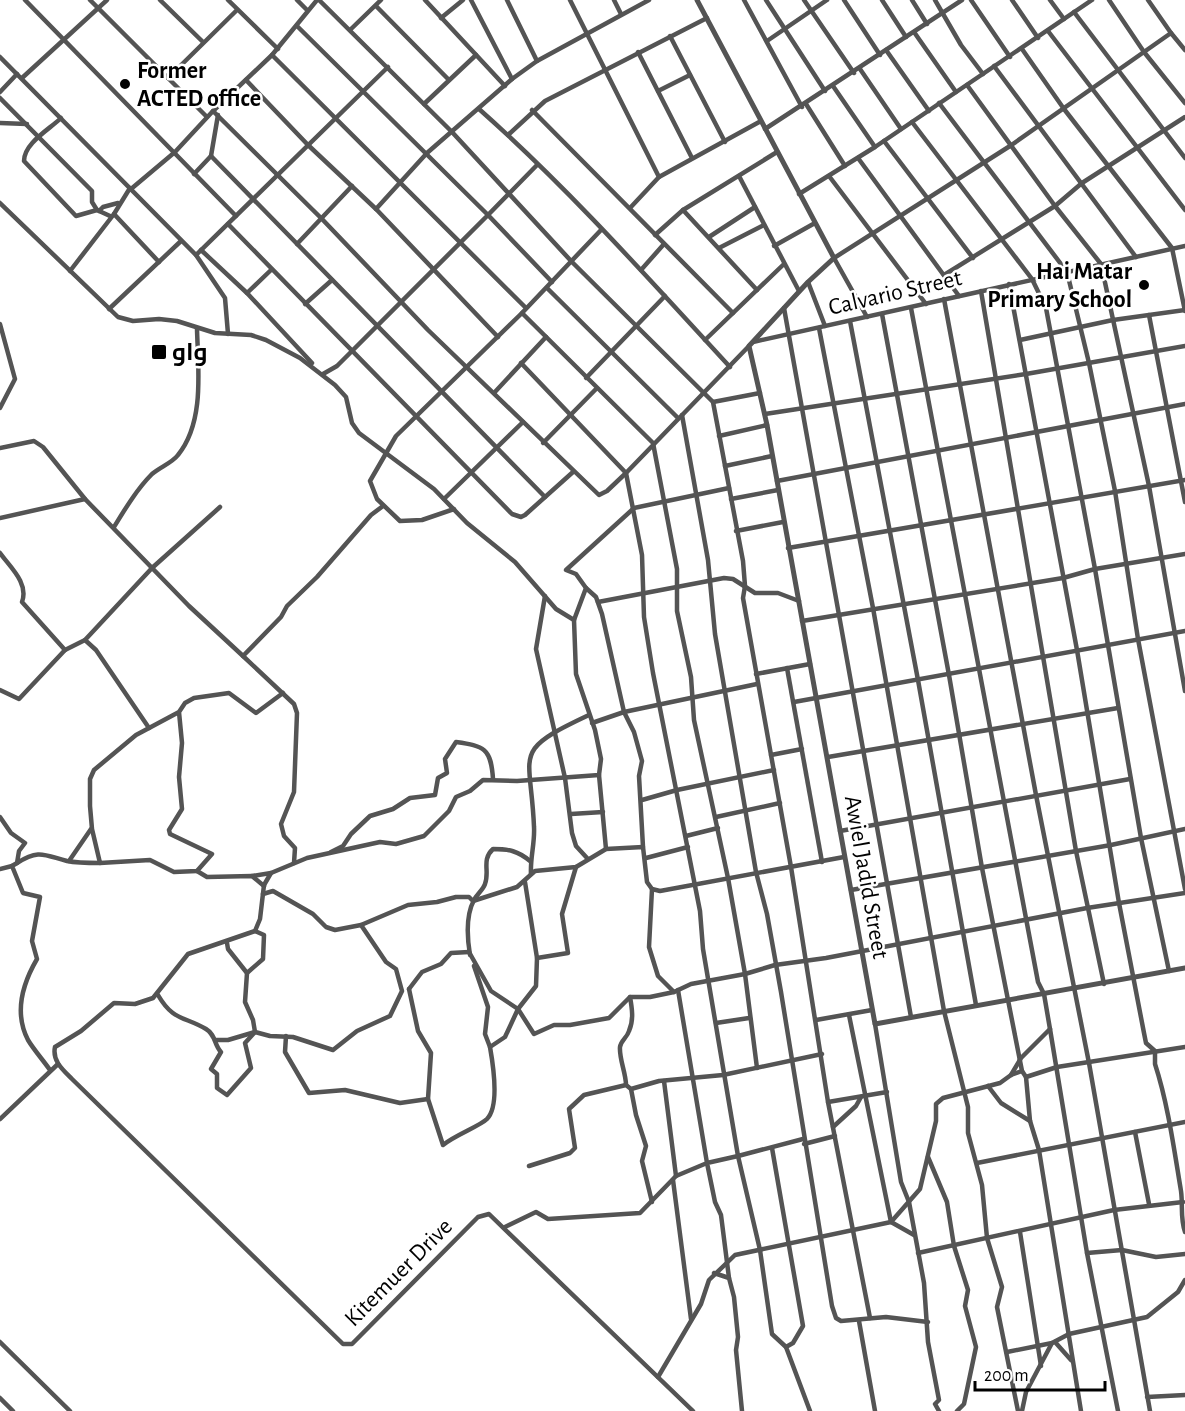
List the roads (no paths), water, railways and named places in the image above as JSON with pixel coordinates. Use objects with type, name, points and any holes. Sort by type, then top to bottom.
[{"type":"street","points":[[25,0],[236,216]]},
{"type":"street","points":[[90,0],[207,117]]},
{"type":"street","points":[[0,92],[107,0]]},
{"type":"street","points":[[160,0],[203,42]]},
{"type":"street","points":[[228,0],[278,49]]},
{"type":"street","points":[[297,0],[308,10]]},
{"type":"street","points":[[70,271],[93,243],[130,188],[175,152],[207,117],[278,49],[318,0],[452,132],[572,262],[712,402],[729,488],[745,586],[743,598],[791,867],[828,1102],[870,1318]]},
{"type":"street","points":[[350,30],[381,0]]},
{"type":"street","points":[[425,0],[505,86]]},
{"type":"street","points":[[441,18],[463,0]]},
{"type":"street","points":[[471,0],[512,79]]},
{"type":"street","points":[[507,0],[537,61]]},
{"type":"street","points":[[570,0],[659,177]]},
{"type":"street","points":[[614,0],[621,14]]},
{"type":"street","points":[[376,208],[427,153],[512,79],[537,61],[648,0]]},
{"type":"street","points":[[697,0],[867,317]]},
{"type":"street","points":[[744,0],[804,106],[845,166]]},
{"type":"street","points":[[766,0],[825,91]]},
{"type":"street","points":[[804,0],[854,73]]},
{"type":"street","points":[[767,41],[827,0]]},
{"type":"street","points":[[844,0],[880,55]]},
{"type":"street","points":[[882,0],[906,37]]},
{"type":"street","points":[[912,0],[927,24]]},
{"type":"street","points":[[935,0],[982,74]]},
{"type":"street","points":[[765,129],[804,106],[962,0]]},
{"type":"street","points":[[971,0],[1010,57]]},
{"type":"street","points":[[1011,0],[1038,38]]},
{"type":"street","points":[[1050,0],[1064,19]]},
{"type":"street","points":[[1108,0],[1144,52],[1185,103]]},
{"type":"street","points":[[1148,0],[1185,50]]},
{"type":"street","points":[[799,194],[875,147],[1090,1]]},
{"type":"street","points":[[376,6],[449,80]]},
{"type":"street","points":[[168,78],[237,10]]},
{"type":"street","points":[[1074,12],[1185,158]]},
{"type":"street","points":[[508,135],[532,110],[604,69],[707,18]]},
{"type":"street","points":[[297,26],[363,93],[427,153],[552,282]]},
{"type":"street","points":[[1048,31],[1185,210]]},
{"type":"street","points":[[914,32],[956,92]]},
{"type":"street","points":[[213,111],[278,174],[400,301],[598,495],[626,472],[703,395],[799,291],[834,258],[1010,146],[1171,33]]},
{"type":"street","points":[[670,36],[724,142]]},
{"type":"street","points":[[1020,340],[1113,320],[1185,310],[1172,248],[1064,109],[1022,49]]},
{"type":"street","points":[[886,51],[929,111]]},
{"type":"street","points":[[638,52],[692,158]]},
{"type":"street","points":[[272,55],[526,308]]},
{"type":"street","points":[[424,104],[476,55]]},
{"type":"street","points":[[0,57],[196,255],[225,298],[228,334]]},
{"type":"street","points":[[994,66],[1037,127],[1082,183],[1136,257]]},
{"type":"street","points":[[196,255],[388,67]]},
{"type":"street","points":[[860,69],[901,129]]},
{"type":"street","points":[[658,91],[690,75]]},
{"type":"street","points":[[246,80],[308,145],[376,208],[498,337]]},
{"type":"street","points":[[967,85],[1010,146],[1101,264],[1149,486],[1185,692]]},
{"type":"street","points":[[833,86],[875,147]]},
{"type":"street","points":[[0,98],[92,191],[92,202],[98,210],[112,215],[159,262]]},
{"type":"street","points":[[469,952],[491,992],[518,1009],[534,1034],[554,1025],[609,1018],[630,997],[676,991],[775,964],[807,962],[1185,891],[1138,639],[1115,491],[1089,363],[1066,272],[939,103]]},
{"type":"street","points":[[479,109],[508,135],[641,270],[730,367]]},
{"type":"street","points":[[532,110],[733,313]]},
{"type":"street","points":[[194,174],[211,156],[218,115]]},
{"type":"street","points":[[944,275],[1055,206],[1082,183],[1185,117]]},
{"type":"street","points":[[61,118],[39,136],[24,156],[26,163],[76,216],[118,203]]},
{"type":"street","points":[[630,208],[659,177],[761,121]]},
{"type":"street","points":[[912,122],[1032,279],[1046,308],[1095,569],[1130,779],[1169,971]]},
{"type":"street","points":[[0,123],[27,124]]},
{"type":"street","points":[[884,141],[973,258]]},
{"type":"street","points":[[655,236],[683,210],[777,152]]},
{"type":"street","points":[[211,156],[545,496]]},
{"type":"street","points":[[858,158],[959,296]]},
{"type":"street","points":[[323,374],[337,366],[537,165]]},
{"type":"street","points":[[739,176],[799,291]]},
{"type":"street","points":[[829,176],[926,304]]},
{"type":"street","points":[[297,244],[352,186]]},
{"type":"street","points":[[0,203],[109,309],[126,320],[159,318],[228,334],[251,335],[266,340],[318,370]]},
{"type":"street","points":[[709,237],[755,207]]},
{"type":"street","points":[[683,210],[757,290]]},
{"type":"street","points":[[774,246],[815,223]]},
{"type":"street","points":[[228,224],[516,517],[525,515],[573,472]]},
{"type":"street","points":[[719,248],[764,225]]},
{"type":"street","points":[[454,509],[411,522],[400,521],[382,506],[373,494],[370,481],[396,436],[547,288],[601,230]]},
{"type":"street","points":[[109,309],[180,241]]},
{"type":"street","points":[[641,270],[664,244]]},
{"type":"street","name":"Calvario Street","points":[[751,344],[1185,246]]},
{"type":"street","points":[[201,250],[247,293],[346,397],[355,430],[444,499],[467,523],[515,562],[556,609],[574,620]]},
{"type":"street","points":[[705,340],[784,264]]},
{"type":"street","points":[[247,293],[271,270]]},
{"type":"street","points":[[305,304],[332,280]]},
{"type":"street","points":[[808,282],[822,327],[833,403],[873,608],[895,745],[944,1011],[965,1091],[969,1139],[984,1197],[987,1239],[1002,1287],[997,1307],[1020,1411]]},
{"type":"street","points":[[1009,284],[1089,714],[1119,903],[1146,1043],[1155,1051],[1155,1064],[1184,1202],[1181,1215],[1185,1232]]},
{"type":"street","points":[[547,288],[680,417],[696,495],[710,579],[715,634],[756,872],[767,914],[803,1141],[834,1314],[842,1321],[893,1317],[928,1322]]},
{"type":"street","points":[[981,291],[1076,851],[1104,984]]},
{"type":"street","points":[[586,378],[665,296]]},
{"type":"street","points":[[944,299],[1036,795],[1089,1063],[1150,1411]]},
{"type":"street","points":[[784,308],[824,542],[911,1017]]},
{"type":"street","points":[[911,308],[1026,920],[1040,988],[1044,994],[1087,1253],[1118,1411]]},
{"type":"street","points":[[522,313],[596,389],[653,443],[677,569],[677,611],[745,974],[757,1068]]},
{"type":"street","points":[[882,314],[922,524],[982,868],[1021,1058],[1030,1121],[1039,1150],[1081,1411]]},
{"type":"street","points":[[1149,315],[1183,480],[1185,502]]},
{"type":"street","points":[[850,321],[918,680],[976,1005]]},
{"type":"street","points":[[0,324],[15,379],[0,408]]},
{"type":"street","points":[[114,527],[152,474],[178,455],[192,426],[198,405],[197,328]]},
{"type":"street","points":[[494,393],[546,336]]},
{"type":"street","name":"Awiel Jadid Street","points":[[751,344],[828,757],[901,1182],[909,1202],[918,1253],[928,1322],[928,1342],[939,1400],[935,1403],[939,1411]]},
{"type":"street","points":[[765,414],[1058,369],[1185,346]]},
{"type":"street","points":[[521,363],[626,472],[634,508],[645,593],[644,617],[695,885],[723,1075],[738,1156],[760,1250],[772,1334],[786,1347],[810,1411]]},
{"type":"street","points":[[543,443],[596,389]]},
{"type":"street","points":[[712,402],[760,393]]},
{"type":"street","points":[[777,481],[1185,404]]},
{"type":"street","points":[[444,499],[523,422]]},
{"type":"street","points":[[719,435],[767,425]]},
{"type":"street","points":[[0,448],[34,441],[56,460],[68,482],[189,606],[294,704],[298,723],[294,792],[281,824],[284,836],[295,848],[294,863]]},
{"type":"street","points":[[725,466],[772,456]]},
{"type":"street","points":[[788,548],[1183,480]]},
{"type":"street","points":[[729,488],[634,508],[612,524],[566,570],[576,574],[598,602],[624,712],[634,732],[642,761],[639,776],[643,847],[647,882],[652,889],[649,947],[658,976],[676,991],[695,1079],[707,1163],[715,1202],[721,1215],[729,1278],[734,1297],[742,1411]]},
{"type":"street","points":[[730,499],[778,490]]},
{"type":"street","points":[[0,518],[85,499]]},
{"type":"street","points":[[243,656],[371,515],[382,506]]},
{"type":"street","points":[[0,690],[19,699],[64,650],[85,640],[152,568],[220,507]]},
{"type":"street","points":[[736,531],[783,522]]},
{"type":"street","points":[[0,553],[24,586],[26,593],[22,602],[64,650]]},
{"type":"street","points":[[802,621],[1063,578],[1095,569],[1185,554]]},
{"type":"street","points":[[598,602],[710,579],[733,579],[755,593],[778,593],[799,601]]},
{"type":"street","points":[[586,588],[574,620],[577,679],[601,759],[599,775],[606,849]]},
{"type":"street","points":[[545,596],[535,640],[536,649],[565,778],[574,842],[587,858]]},
{"type":"street","points":[[794,702],[949,675],[1044,655],[1185,632]]},
{"type":"street","points":[[85,640],[96,650],[149,728]]},
{"type":"street","points":[[756,674],[810,664]]},
{"type":"street","points":[[787,668],[822,862]]},
{"type":"street","points":[[592,723],[661,703],[757,684]]},
{"type":"street","points":[[100,863],[92,829],[89,789],[94,770],[136,735],[179,712],[185,703],[194,699],[220,692],[229,693],[256,713],[283,693]]},
{"type":"street","points":[[828,757],[1118,708]]},
{"type":"street","points":[[179,712],[182,743],[179,777],[182,809],[169,830],[173,838],[196,845],[212,854],[197,871]]},
{"type":"street","points":[[531,874],[530,861],[534,828],[528,781],[529,758],[532,750],[555,732],[589,715]]},
{"type":"street","points":[[326,855],[343,846],[351,834],[370,816],[393,809],[410,798],[435,795],[438,778],[447,773],[445,759],[456,742],[474,743],[486,753],[492,761],[493,779]]},
{"type":"street","points":[[771,755],[802,749]]},
{"type":"street","points":[[642,800],[677,790],[774,770]]},
{"type":"street","points":[[0,869],[15,864],[30,855],[42,853],[69,861],[100,863],[150,860],[174,872],[197,871],[207,877],[252,876],[271,873],[294,863],[380,842],[396,844],[424,836],[448,811],[456,797],[471,791],[483,780],[528,781],[599,775]]},
{"type":"street","points":[[840,831],[1130,779]]},
{"type":"street","points":[[716,817],[780,803]]},
{"type":"street","points":[[571,814],[603,812]]},
{"type":"street","points":[[0,818],[10,833],[26,843],[19,851],[15,864],[23,893],[40,897],[32,941],[37,959],[22,987],[21,998],[27,1038],[50,1070]]},
{"type":"street","points":[[686,836],[718,828]]},
{"type":"street","points":[[69,861],[92,829]]},
{"type":"street","points":[[851,890],[1111,845],[1185,829]]},
{"type":"street","points":[[473,901],[525,882],[531,874],[538,871],[576,867],[587,858],[606,849],[643,847]]},
{"type":"street","points":[[646,858],[688,847]]},
{"type":"street","points":[[409,989],[418,1031],[431,1053],[428,1098],[443,1145],[454,1135],[488,1119],[494,1106],[494,1068],[485,1034],[488,1007],[469,952],[468,916],[473,901],[486,884],[485,861],[493,849],[520,852],[530,861]]},
{"type":"street","points":[[652,889],[660,891],[844,857]]},
{"type":"street","points":[[537,958],[568,952],[562,914],[576,867]]},
{"type":"street","points":[[255,932],[264,886],[271,873]]},
{"type":"street","points":[[252,876],[264,886]]},
{"type":"street","points":[[490,1047],[505,1037],[518,1009],[536,986],[537,958],[525,882]]},
{"type":"street","points":[[263,894],[273,891],[313,914],[329,929],[335,930],[361,925],[408,905],[437,902],[456,897],[469,897],[473,901]]},
{"type":"street","points":[[216,1040],[228,1040],[255,1032],[270,1036],[286,1036],[333,1050],[357,1031],[390,1016],[402,991],[396,969],[386,962],[361,925]]},
{"type":"street","points":[[0,1119],[58,1064],[54,1053],[55,1047],[71,1039],[114,1003],[135,1004],[158,995],[188,954],[255,932],[264,935],[263,959],[247,973]]},
{"type":"street","points":[[227,943],[228,949],[247,973],[245,1002],[253,1020],[255,1032]]},
{"type":"street","points":[[402,991],[409,989],[422,972],[441,964],[451,953],[469,952]]},
{"type":"street","points":[[875,1024],[1185,968]]},
{"type":"street","points":[[158,995],[171,1014],[207,1030],[216,1040],[221,1052],[211,1069],[217,1074],[217,1088],[226,1096],[251,1068],[245,1043],[255,1032]]},
{"type":"street","points":[[630,997],[632,1015],[630,1030],[621,1041],[619,1051],[646,1146],[642,1161],[652,1202]]},
{"type":"street","points":[[816,1020],[849,1016],[872,1010]]},
{"type":"street","points":[[849,1016],[863,1096],[891,1222],[914,1236]]},
{"type":"street","points":[[716,1023],[749,1018]]},
{"type":"street","points":[[658,1377],[701,1304],[714,1273],[727,1260],[735,1255],[820,1235],[891,1222],[920,1189],[936,1121],[936,1104],[943,1098],[1000,1083],[1011,1075],[1021,1058],[1050,1029]]},
{"type":"street","points":[[286,1036],[285,1052],[309,1093],[345,1090],[400,1103],[428,1098]]},
{"type":"street","points":[[1011,1075],[1185,1047]]},
{"type":"street","points":[[530,1166],[570,1153],[575,1148],[568,1109],[577,1103],[577,1098],[664,1081],[723,1075],[822,1054]]},
{"type":"street","name":"Kitemuer Drive","points":[[58,1064],[343,1344],[352,1344],[478,1217],[489,1214],[693,1411]]},
{"type":"street","points":[[664,1081],[691,1319]]},
{"type":"street","points":[[988,1086],[1001,1103],[1030,1121]]},
{"type":"street","points":[[828,1102],[887,1092]]},
{"type":"street","points":[[833,1127],[856,1106],[863,1096]]},
{"type":"street","points":[[856,1106],[869,1115]]},
{"type":"street","points":[[977,1163],[1069,1143],[1185,1122]]},
{"type":"street","points":[[1135,1132],[1149,1204]]},
{"type":"street","points":[[505,1227],[536,1212],[548,1219],[640,1213],[675,1178],[707,1163],[835,1136]]},
{"type":"street","points":[[772,1148],[803,1326],[793,1343],[786,1347]]},
{"type":"street","points":[[928,1157],[947,1202],[954,1246],[968,1290],[966,1306],[976,1347],[964,1404],[957,1411]]},
{"type":"street","points":[[918,1253],[1114,1210],[1149,1204],[1184,1202]]},
{"type":"street","points":[[1020,1232],[1041,1366]]},
{"type":"street","points":[[1087,1253],[1122,1250],[1156,1257],[1185,1254]]},
{"type":"street","points":[[714,1273],[729,1278]]},
{"type":"street","points":[[1007,1352],[1054,1343],[1069,1334],[1147,1317],[1178,1292],[1185,1280]]},
{"type":"street","points":[[859,1321],[875,1411]]},
{"type":"street","points":[[1054,1343],[1073,1362]]},
{"type":"street","points":[[1020,1411],[1026,1392],[1054,1343]]},
{"type":"street","points":[[1,1345],[70,1411]]},
{"type":"street","points":[[1147,1397],[1185,1395]]},
{"type":"street","points":[[0,1398],[13,1411]]},
{"type":"street","points":[[929,1411],[935,1403]]},
{"type":"place","name":"Former ACTED office","points":[[125,84]]},
{"type":"place","name":"Hai Matar Primary School","points":[[1144,285]]},
{"type":"place","name":"واو","points":[[159,352]]}]
